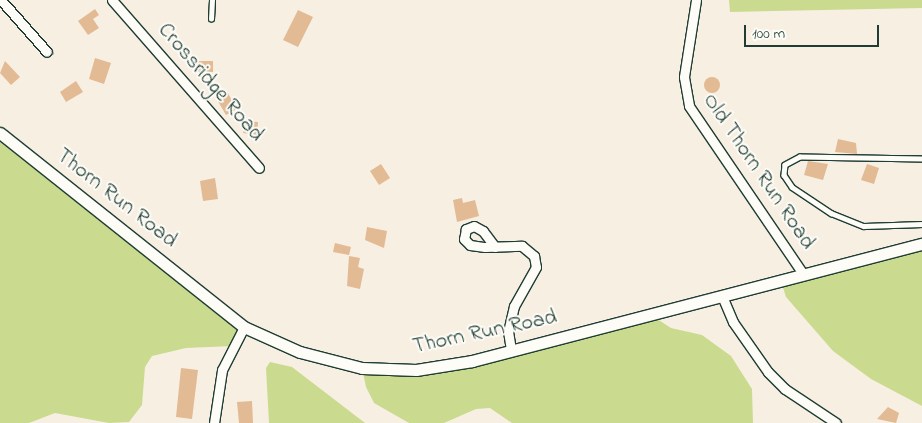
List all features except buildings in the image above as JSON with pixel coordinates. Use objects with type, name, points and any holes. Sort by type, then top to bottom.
[{"type":"street","points":[[1,0],[47,52]]},
{"type":"street","name":"Crossridge Road","points":[[112,0],[259,168]]},
{"type":"street","name":"Old Thorn Run Road","points":[[696,0],[684,77],[688,106],[804,274]]},
{"type":"street","name":"Thorn Run Road","points":[[0,133],[244,327],[300,352],[369,368],[433,369],[511,351],[922,244]]},
{"type":"street","points":[[496,247],[522,246],[534,256],[536,267],[514,306],[508,331],[511,351]]},
{"type":"street","points":[[722,296],[738,330],[776,381],[836,423]]},
{"type":"street","points":[[214,423],[222,370],[244,327]]},
{"type":"lane","points":[[211,19],[212,0]]},
{"type":"lane","points":[[922,159],[800,157],[785,165],[784,175],[792,187],[831,214],[864,226],[922,224]]},
{"type":"green space","points":[[729,0],[922,0],[922,8],[730,12]]},
{"type":"green space","points":[[0,133],[244,327],[233,346],[186,348],[152,356],[145,367],[142,405],[129,422],[109,423],[55,413],[29,423],[0,423]]},
{"type":"green space","points":[[922,244],[922,406],[871,379],[833,351],[786,297],[781,281]]},
{"type":"green space","points":[[651,315],[671,328],[702,335],[731,356],[752,389],[753,423],[512,423],[490,408],[476,409],[444,423],[409,423],[374,403],[366,387],[362,368],[416,370]]},
{"type":"green space","points":[[270,362],[292,367],[365,423],[269,423],[266,368]]}]
